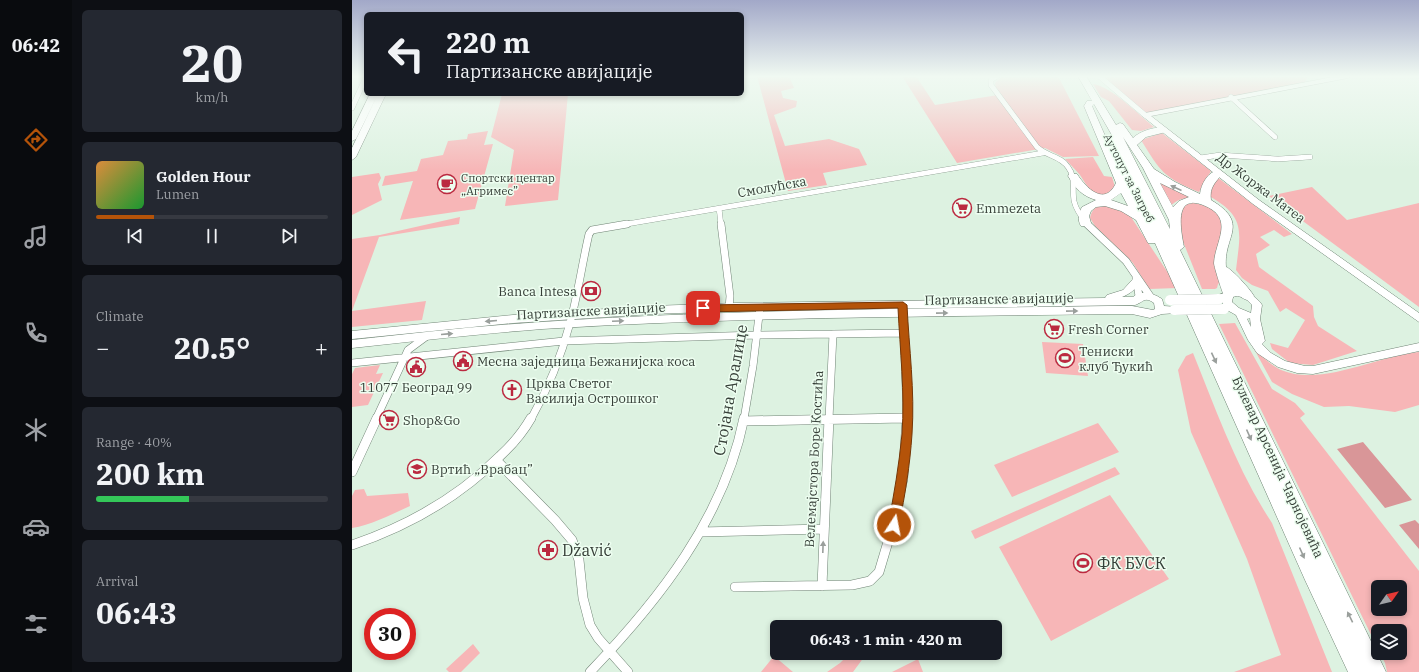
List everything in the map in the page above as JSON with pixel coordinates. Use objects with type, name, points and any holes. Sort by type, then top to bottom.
[{"type":"highway","points":[[1089,107],[1121,183],[1138,218],[1180,284]]},
{"type":"highway","name":"Аутопут за Загреб","points":[[1096,107],[1180,284]]},
{"type":"highway","name":"Аутопут за Загреб","points":[[1097,107],[1128,154],[1181,262]]},
{"type":"highway","points":[[1107,107],[1148,168],[1174,220],[1181,262]]},
{"type":"highway","points":[[1121,126],[1133,133],[1145,134]]},
{"type":"highway","points":[[1133,144],[1137,138],[1145,134],[1163,130]]},
{"type":"highway","points":[[1148,168],[1167,184],[1208,203],[1222,212],[1227,221],[1228,228],[1221,259],[1221,271],[1225,297]]},
{"type":"highway","points":[[1208,203],[1204,197],[1205,193],[1212,177],[1218,173]]},
{"type":"highway","points":[[1073,176],[1082,190],[1101,200],[1123,207],[1138,218]]},
{"type":"highway","points":[[1085,223],[1084,216],[1086,209],[1101,200],[1118,193],[1121,183]]},
{"type":"highway","points":[[1072,190],[1087,199],[1101,200]]},
{"type":"highway","points":[[1077,209],[1082,202],[1087,199]]},
{"type":"highway","points":[[1174,220],[1176,210],[1180,204],[1193,201],[1208,203]]},
{"type":"highway","points":[[1221,259],[1230,276],[1248,296]]},
{"type":"highway","name":"Булевар Арсенија Чарнојевића","points":[[1181,262],[1365,668]]},
{"type":"highway","name":"Булевар Арсенија Чарнојевића","points":[[1180,284],[1289,525],[1365,668]]},
{"type":"main road","points":[[352,139],[367,107]]},
{"type":"main road","points":[[352,158],[376,107]]},
{"type":"main road","points":[[1145,115],[1182,107]]},
{"type":"main road","name":"Др Жоржа Матеа","points":[[1145,115],[1218,173],[1417,318]]},
{"type":"main road","points":[[1099,301],[1126,292],[1136,277]]},
{"type":"main road","name":"Партизанске авијације","points":[[352,344],[571,319],[759,312],[903,309],[1099,301],[1137,298],[1170,300],[1225,297],[1239,293],[1248,296]]},
{"type":"main road","points":[[1248,296],[1256,302],[1257,305],[1255,318],[1257,332],[1265,353]]},
{"type":"main road","points":[[1225,297],[1229,306],[1238,313],[1256,343],[1265,353],[1284,365],[1307,371],[1416,349]]},
{"type":"main road","points":[[1137,298],[1136,306],[1143,312]]},
{"type":"main road","points":[[1154,298],[1160,305],[1160,310]]},
{"type":"main road","name":"Партизанске авијације","points":[[352,335],[729,308],[759,312]]},
{"type":"main road","name":"Партизанске авијације","points":[[903,309],[1123,310],[1154,314],[1160,310],[1224,308],[1238,313]]},
{"type":"main road","points":[[1238,313],[1250,315],[1256,312]]},
{"type":"street","points":[[1007,107],[1043,153],[1066,163],[1073,176],[1072,190],[1074,201],[1085,223],[1122,257],[1136,277],[1154,298]]},
{"type":"street","name":"Др Жоржа Матеа","points":[[1136,107],[1145,115]]},
{"type":"street","points":[[1243,107],[1275,137]]},
{"type":"street","name":"Смолућска","points":[[571,319],[589,234],[592,230],[1043,153]]},
{"type":"street","points":[[1200,158],[1226,155],[1274,159],[1310,157]]},
{"type":"street","points":[[720,208],[730,296],[729,308]]},
{"type":"street","points":[[1136,277],[1137,298]]},
{"type":"street","points":[[735,587],[860,584],[870,581],[879,572],[894,525],[903,479],[907,418],[903,309]]},
{"type":"street","name":"Стојана Аралице","points":[[590,672],[646,612],[684,560],[720,493],[732,464],[743,421],[757,335],[759,312]]},
{"type":"street","points":[[352,545],[393,529],[431,509],[468,484],[496,460],[525,427],[538,407],[551,379],[571,319]]},
{"type":"street","points":[[352,363],[564,341],[904,332]]},
{"type":"street","name":"Велемајстора Боре Костића","points":[[822,586],[833,334]]},
{"type":"street","points":[[408,350],[427,336]]},
{"type":"street","points":[[352,472],[405,358],[408,350],[408,344],[403,338]]},
{"type":"street","points":[[743,421],[907,418]]},
{"type":"street","points":[[496,460],[555,520],[574,544],[579,560],[583,598],[588,619],[593,631],[628,672]]},
{"type":"street","points":[[700,532],[824,528]]},
{"type":"shaded area","points":[[499,107],[567,107],[558,200],[505,206],[514,150],[491,137]]},
{"type":"shaded area","points":[[765,107],[795,107],[774,115],[785,146],[829,139],[859,149],[867,165],[823,173],[827,185],[788,191]]},
{"type":"shaded area","points":[[922,107],[1074,107],[1099,156],[1063,157],[1045,148],[957,163]]},
{"type":"shaded area","points":[[1114,107],[1131,107],[1154,127],[1141,131],[1132,130]]},
{"type":"shaded area","points":[[1136,107],[1182,107],[1145,115]]},
{"type":"shaded area","name":"Спортски центар „Агримес”","points":[[488,131],[484,145],[493,144],[475,209],[400,220],[413,181],[382,186],[385,176],[417,171],[421,159],[443,155],[448,141],[467,139],[468,134]]},
{"type":"shaded area","points":[[1162,133],[1211,171],[1199,192],[1170,178],[1158,166],[1141,140]]},
{"type":"shaded area","points":[[1093,157],[1104,176],[1112,177],[1115,187],[1103,195],[1098,195],[1090,190],[1080,175],[1065,159]]},
{"type":"shaded area","points":[[379,173],[381,178],[378,184],[382,200],[352,215],[352,177]]},
{"type":"shaded area","points":[[1217,177],[1292,234],[1284,237],[1274,230],[1260,237],[1270,245],[1256,254],[1259,267],[1313,306],[1314,317],[1318,326],[1357,351],[1313,365],[1290,363],[1272,349],[1270,343],[1288,348],[1305,320],[1286,308],[1280,312],[1268,291],[1252,285],[1242,278],[1236,270],[1239,246],[1238,227],[1230,211],[1209,196],[1208,193]]},
{"type":"shaded area","points":[[1158,181],[1176,191],[1197,199],[1182,199],[1170,207]]},
{"type":"shaded area","points":[[1312,187],[1347,220],[1419,203],[1419,307],[1269,196]]},
{"type":"shaded area","points":[[1193,203],[1203,205],[1216,212],[1222,223],[1222,281],[1215,289],[1202,289],[1182,239],[1179,212],[1184,205]]},
{"type":"shaded area","points":[[1106,204],[1124,210],[1131,217],[1178,288],[1149,289],[1133,263],[1095,226],[1090,218],[1092,212],[1098,207]]},
{"type":"shaded area","points":[[460,217],[459,224],[379,237],[352,311],[352,239],[380,235]]},
{"type":"shaded area","points":[[426,301],[422,320],[352,327],[352,311]]},
{"type":"shaded area","points":[[1235,323],[1272,389],[1295,403],[1305,414],[1300,418],[1419,571],[1419,672],[1387,672],[1384,660],[1407,660],[1407,624],[1371,624],[1371,635],[1219,324]]},
{"type":"shaded area","name":"Тениски клуб Ђукић","points":[[1042,342],[1083,344],[1088,376],[1046,373]]},
{"type":"shaded area","points":[[1253,347],[1269,363],[1281,370],[1297,374],[1314,375],[1331,373],[1419,352],[1419,405],[1395,412],[1349,406],[1324,407],[1292,394],[1272,382]]},
{"type":"shaded area","points":[[1193,353],[1238,462],[1272,523],[1332,672],[1234,672],[1281,655],[1247,559],[1191,432],[1178,370],[1186,356]]},
{"type":"shaded area","points":[[380,365],[376,374],[383,373],[368,405],[352,407],[352,374],[355,368]]},
{"type":"shaded area","points":[[1098,423],[1119,452],[1012,497],[994,465]]},
{"type":"shaded area","points":[[1363,442],[1412,500],[1385,508],[1337,449]]},
{"type":"shaded area","points":[[1115,467],[1120,474],[975,539],[971,531]]},
{"type":"shaded area","points":[[364,489],[367,496],[408,493],[410,506],[374,522],[352,528],[352,496],[355,490]]},
{"type":"shaded area","name":"ФК БУСК","points":[[1110,495],[1169,579],[1051,641],[999,547]]},
{"type":"shaded area","points":[[1415,520],[1419,524],[1419,549],[1399,525]]},
{"type":"shaded area","points":[[473,644],[480,653],[461,672],[449,672],[446,669]]},
{"type":"shaded area","points":[[771,660],[779,660],[793,672],[761,672]]},
{"type":"shaded area","points":[[843,660],[862,660],[853,672],[827,672]]},
{"type":"shaded area","points":[[918,660],[923,672],[892,672]]},
{"type":"place","name":"Спортски центар „Агримес”","points":[[447,184]]},
{"type":"place","name":"Emmezeta","points":[[962,208]]},
{"type":"place","name":"Banca Intesa","points":[[591,291]]},
{"type":"place","name":"Fresh Corner","points":[[1054,329]]},
{"type":"place","name":"Тениски клуб Ђукић","points":[[1065,358]]},
{"type":"place","name":"Месна заједница Бежанијска коса","points":[[463,361]]},
{"type":"place","name":"11077 Београд 99","points":[[416,367]]},
{"type":"place","name":"Црква Светог Василија Острошког","points":[[512,390]]},
{"type":"place","name":"Shop&Go","points":[[389,420]]},
{"type":"place","name":"Вртић „Врабац”","points":[[417,469]]},
{"type":"place","name":"Džavić","points":[[548,550]]},
{"type":"place","name":"ФК БУСК","points":[[1083,563]]},
{"type":"route","points":[[703,308],[903,305],[907,389],[907,433],[903,479],[894,525]]}]
